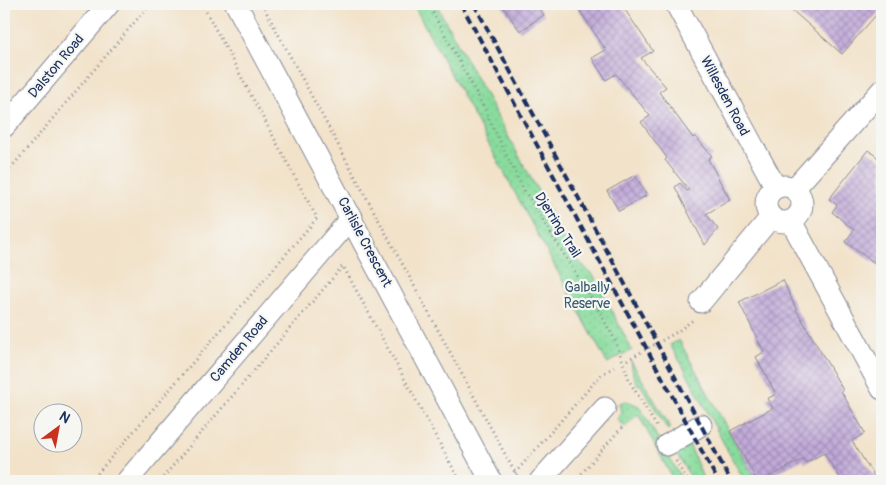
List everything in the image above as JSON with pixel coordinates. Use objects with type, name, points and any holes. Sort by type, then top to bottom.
[{"type":"street","name":"Dalston Road","points":[[4,127],[109,4]]},
{"type":"street","name":"Carlisle Crescent","points":[[236,4],[352,217],[491,481]]},
{"type":"street","name":"Willesden Road","points":[[676,4],[785,188]]},
{"type":"street","points":[[879,100],[785,188],[766,200],[767,211],[781,219],[882,389]]},
{"type":"street","points":[[701,302],[781,219],[800,210],[801,200],[785,188]]},
{"type":"street","name":"Camden Road","points":[[127,481],[352,217]]},
{"type":"street","points":[[540,481],[605,408]]},
{"type":"street","points":[[667,445],[701,425]]},
{"type":"path","points":[[4,176],[150,4]]},
{"type":"path","points":[[91,481],[317,218],[202,4]]},
{"type":"path","points":[[262,4],[520,481]]},
{"type":"path","name":"Djerring Trail","points":[[428,4],[464,68],[521,185],[615,340],[630,382],[688,481]]},
{"type":"path","points":[[160,481],[343,266],[460,481]]},
{"type":"path","points":[[627,360],[677,332],[697,317],[701,302]]},
{"type":"path","points":[[515,473],[601,375],[617,365]]},
{"type":"path","points":[[575,481],[622,427]]},
{"type":"green space","name":"Galbally Reserve","points":[[413,4],[436,4],[574,257],[594,276],[632,350],[607,363]]},
{"type":"green space","points":[[679,340],[756,481],[745,481],[670,345]]},
{"type":"green space","points":[[631,361],[671,428],[668,430],[640,384],[638,385],[633,375]]},
{"type":"green space","points":[[627,401],[639,406],[683,481],[674,481],[638,414],[625,427],[617,420],[621,412],[619,403]]},
{"type":"green space","points":[[690,446],[704,481],[693,481],[676,453]]},
{"type":"building","points":[[501,4],[536,4],[544,15],[520,31]]},
{"type":"building","points":[[575,4],[621,4],[653,51],[641,58],[666,87],[659,92],[693,138],[695,136],[712,156],[708,159],[730,200],[706,214],[718,229],[705,245],[675,187],[680,183],[687,191],[689,190],[665,160],[667,158],[641,122],[650,116],[616,74],[606,80],[592,58],[606,50]]},
{"type":"building","points":[[785,4],[882,4],[882,8],[842,54]]},
{"type":"building","points":[[868,150],[882,161],[882,268],[845,242],[854,230],[832,212],[837,205],[829,199]]},
{"type":"building","points":[[635,175],[647,195],[619,211],[607,191]]},
{"type":"building","points":[[783,280],[797,311],[843,390],[841,391],[865,433],[852,441],[877,481],[842,481],[824,453],[805,463],[803,459],[762,481],[757,481],[730,431],[773,408],[767,399],[776,394],[756,357],[764,352],[739,302]]},
{"type":"railway","points":[[461,4],[718,481]]},
{"type":"railway","points":[[474,4],[731,481]]}]
